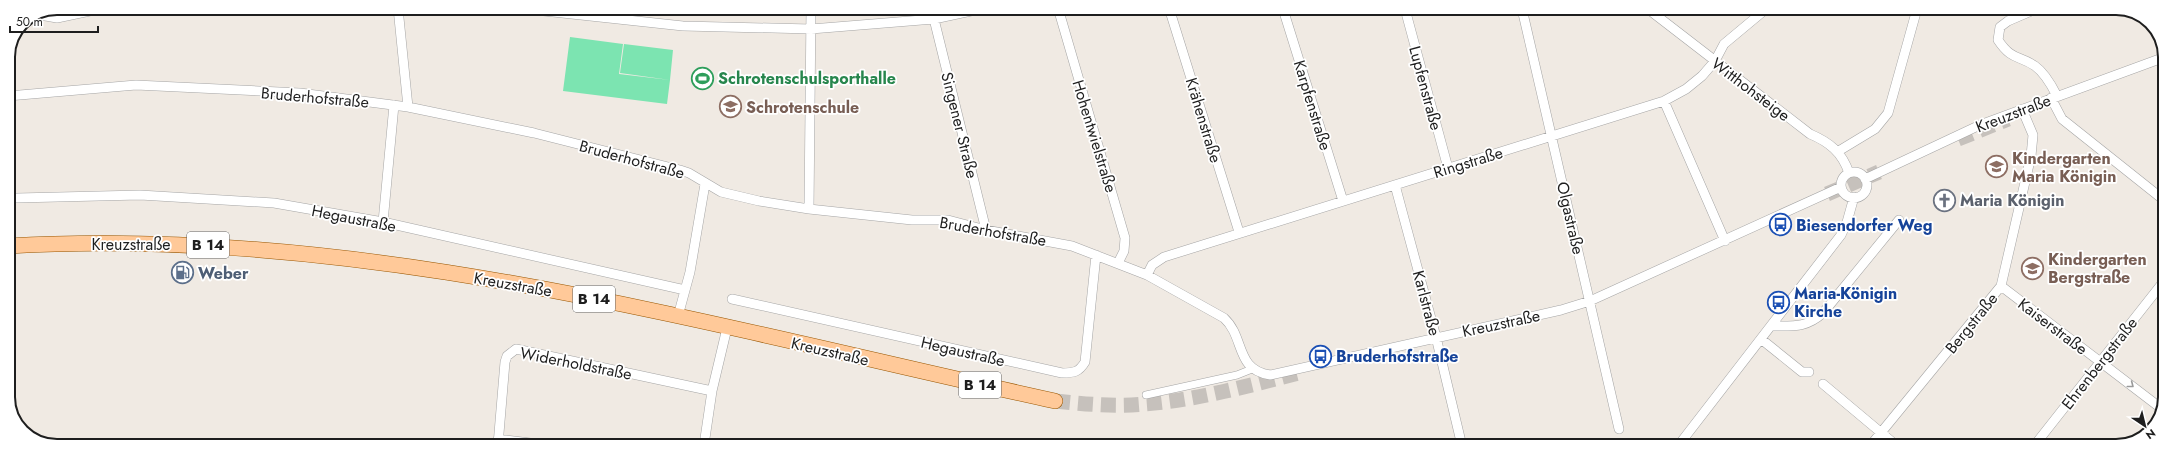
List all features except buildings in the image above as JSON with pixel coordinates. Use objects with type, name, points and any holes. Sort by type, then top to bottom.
[{"type":"main road","name":"Kreuzstraße","points":[[15,246],[145,243],[281,250],[387,264],[510,283],[678,316],[1055,401]]},
{"type":"street","points":[[48,16],[57,18],[71,15]]},
{"type":"street","points":[[399,15],[408,107]]},
{"type":"street","points":[[581,15],[683,26],[811,29],[934,19],[953,15]]},
{"type":"street","points":[[809,209],[810,15]]},
{"type":"street","name":"Hohentwielstraße","points":[[1060,15],[1125,238],[1124,251],[1118,263]]},
{"type":"street","name":"Krähenstraße","points":[[1171,15],[1239,232]]},
{"type":"street","name":"Karpfenstraße","points":[[1285,15],[1343,201]]},
{"type":"street","name":"Lupfenstraße","points":[[1407,15],[1448,168]]},
{"type":"street","name":"Olgastraße","points":[[1523,15],[1619,429]]},
{"type":"street","name":"Witthohsteige","points":[[1656,15],[1810,134],[1827,141],[1837,152],[1849,172]]},
{"type":"street","name":"Ringstraße","points":[[1147,275],[1152,264],[1164,257],[1239,232],[1664,101],[1686,89],[1702,76],[1715,61],[1724,44],[1759,15]]},
{"type":"street","points":[[1837,152],[1875,129],[1888,113],[1915,15]]},
{"type":"street","points":[[2018,15],[2000,27],[1998,40],[2013,56],[2035,66],[2045,76],[2062,119],[2158,195]]},
{"type":"street","name":"Singener Straße","points":[[934,19],[986,230]]},
{"type":"street","name":"Kreuzstraße","points":[[1865,178],[1980,125],[2158,60]]},
{"type":"street","name":"Bruderhofstraße","points":[[15,95],[136,85],[300,93],[394,105],[534,133],[672,168],[689,173],[705,184],[721,192],[746,198],[809,209],[912,220],[948,220],[986,230],[1072,246],[1147,275],[1224,318],[1230,324],[1246,362],[1252,368]]},
{"type":"street","points":[[1664,101],[1725,241]]},
{"type":"street","points":[[383,222],[394,105]]},
{"type":"street","name":"Bergstraße","points":[[1876,439],[2001,286],[2031,156],[2033,135],[2022,109]]},
{"type":"street","points":[[1683,439],[1841,235],[1847,222],[1854,198],[1865,191],[1865,178],[1860,173],[1849,172],[1843,177],[1841,187],[1844,194],[1854,198]]},
{"type":"street","points":[[678,316],[690,272],[705,184]]},
{"type":"street","name":"Karlstraße","points":[[1395,185],[1436,337],[1460,439]]},
{"type":"street","name":"Kreuzstraße","points":[[1252,368],[1263,374],[1280,374],[1436,337],[1561,310],[1590,301],[1841,187]]},
{"type":"street","name":"Hegaustraße","points":[[17,198],[140,195],[274,203],[383,222],[685,290]]},
{"type":"street","points":[[1772,326],[1802,326],[1814,321],[1824,312],[1899,220]]},
{"type":"street","name":"Hegaustraße","points":[[732,299],[1062,373],[1073,373],[1080,369],[1085,362],[1096,255]]},
{"type":"street","name":"Kaiserstraße","points":[[2001,286],[2157,405]]},
{"type":"street","name":"Ehrenbergstraße","points":[[2039,439],[2158,288]]},
{"type":"street","points":[[705,439],[712,391],[727,328]]},
{"type":"street","points":[[1761,339],[1802,372],[1809,372]]},
{"type":"street","name":"Widerholdstraße","points":[[498,439],[505,362],[507,356],[516,349],[712,391]]},
{"type":"street","points":[[1146,395],[1237,375],[1252,368]]},
{"type":"street","points":[[1823,384],[1889,439]]},
{"type":"green space","points":[[570,37],[623,44],[619,74],[670,80],[667,104],[563,91]]},
{"type":"green space","points":[[624,44],[673,50],[670,80],[620,73]]},
{"type":"tunnel","points":[[1958,139],[2008,119]]},
{"type":"tunnel","points":[[1827,194],[1879,172]]},
{"type":"tunnel","points":[[1055,401],[1111,405],[1133,405],[1164,402],[1224,391],[1303,372]]},
{"type":"place","name":"Schrotenschulsporthalle","points":[[702,78]]},
{"type":"place","name":"Schrotenschule","points":[[730,107]]},
{"type":"place","name":"Kindergarten Maria Königin","points":[[1996,167]]},
{"type":"place","name":"Maria Königin","points":[[1945,200]]},
{"type":"place","name":"Biesendorfer Weg","points":[[1780,225]]},
{"type":"place","name":"Kindergarten Bergstraße","points":[[2033,268]]},
{"type":"place","name":"Weber","points":[[183,273]]},
{"type":"place","name":"Maria-Königin Kirche","points":[[1779,302]]},
{"type":"place","name":"Bruderhofstraße","points":[[1321,356]]}]
